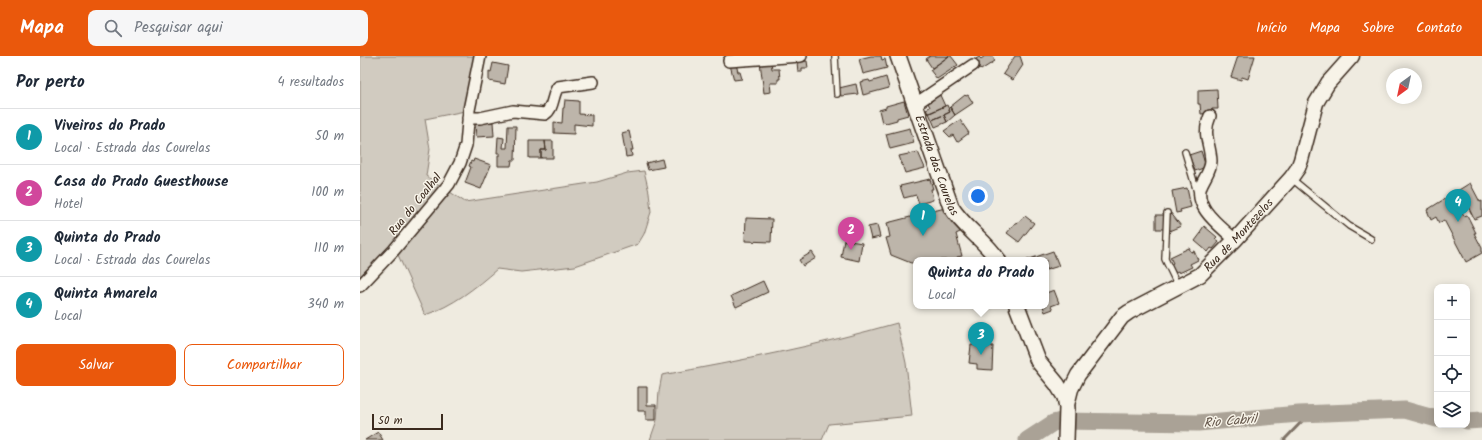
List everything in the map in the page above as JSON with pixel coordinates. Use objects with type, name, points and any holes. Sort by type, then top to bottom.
[{"type":"main road","name":"Estrada das Courelas","points":[[898,56],[951,207],[996,257]]},
{"type":"main road","points":[[1018,309],[1036,358],[1047,372],[1070,382],[1065,397],[1067,408],[1066,438]]},
{"type":"street","name":"Rua do Coalhal","points":[[360,286],[394,250],[449,184],[466,145],[468,118],[480,56]]},
{"type":"street","points":[[729,61],[801,56]]},
{"type":"street","name":"Rua de Montezelos","points":[[1070,382],[1122,317],[1203,273],[1291,178],[1301,160],[1316,102],[1328,83],[1352,56]]},
{"type":"street","points":[[914,105],[973,65]]},
{"type":"street","points":[[468,118],[480,118],[514,111],[545,114],[550,110],[554,93],[558,87],[593,82]]},
{"type":"street","points":[[1210,116],[1206,132],[1211,164],[1200,188],[1199,198],[1204,210],[1235,240]]},
{"type":"lane","points":[[835,56],[837,94]]},
{"type":"lane","points":[[1186,152],[1199,198]]},
{"type":"lane","points":[[1291,178],[1349,226],[1371,239]]},
{"type":"lane","points":[[1167,213],[1166,259],[1179,287]]},
{"type":"shaded area","points":[[360,56],[476,56],[465,111],[425,119],[430,149],[426,176],[465,202],[597,182],[627,173],[644,171],[649,192],[651,212],[644,234],[638,244],[575,266],[521,272],[497,269],[472,290],[454,302],[425,315],[394,246],[360,282]]},
{"type":"shaded area","points":[[897,323],[906,363],[912,416],[829,424],[822,440],[650,440],[657,420],[659,391],[662,375],[780,352]]},
{"type":"building","points":[[871,56],[881,56],[882,60],[885,59],[887,68],[863,74],[859,59]]},
{"type":"building","points":[[930,56],[949,56],[932,68],[926,59]]},
{"type":"building","points":[[951,56],[958,65],[937,79],[930,70]]},
{"type":"building","points":[[985,56],[992,56],[995,61],[981,70],[973,61],[979,57],[981,59]]},
{"type":"building","points":[[1015,56],[1020,56],[1023,65],[1013,80],[1003,74]]},
{"type":"building","points":[[1238,56],[1255,56],[1248,79],[1242,77],[1241,80],[1231,77]]},
{"type":"building","points":[[771,61],[772,69],[779,69],[780,79],[778,79],[778,83],[770,83],[771,92],[764,93],[760,62]]},
{"type":"building","points":[[807,61],[808,68],[802,68],[802,72],[798,72],[797,62]]},
{"type":"building","points":[[493,63],[508,66],[505,84],[489,81],[489,71],[491,72]]},
{"type":"building","points":[[736,64],[742,79],[734,80],[730,65]]},
{"type":"building","points":[[886,77],[889,88],[863,95],[860,82],[869,80],[870,82]]},
{"type":"building","points":[[856,84],[858,94],[841,96],[839,88]]},
{"type":"building","points":[[1217,89],[1218,109],[1212,109],[1212,113],[1201,114],[1200,104],[1198,104],[1198,90]]},
{"type":"building","points":[[939,93],[945,106],[928,114],[926,109],[930,107],[928,103],[932,101],[930,97]]},
{"type":"building","points":[[965,95],[968,95],[973,103],[955,115],[950,107]]},
{"type":"building","points":[[565,100],[579,101],[579,114],[592,115],[592,126],[574,124],[574,134],[554,133],[554,122],[562,123]]},
{"type":"building","points":[[904,101],[908,115],[897,118],[897,120],[882,123],[879,110],[886,108],[886,106]]},
{"type":"building","points":[[947,105],[950,112],[932,120],[929,113]]},
{"type":"building","points":[[950,107],[955,115],[947,122],[944,115],[950,112],[948,109]]},
{"type":"building","points":[[944,115],[947,122],[935,127],[932,120]]},
{"type":"building","points":[[960,120],[969,133],[957,142],[953,135],[950,137],[944,131]]},
{"type":"building","points":[[493,122],[494,136],[476,137],[475,124]]},
{"type":"building","points":[[508,126],[516,126],[515,160],[512,160],[511,166],[498,166],[498,155],[500,155],[500,153],[497,153],[498,137],[504,138],[503,148],[507,148]]},
{"type":"building","points":[[910,128],[914,143],[890,149],[886,134]]},
{"type":"building","points":[[629,131],[633,150],[631,150],[632,156],[626,157],[622,133]]},
{"type":"building","points":[[529,141],[545,141],[546,150],[541,150],[541,158],[529,158]]},
{"type":"building","points":[[545,141],[553,141],[553,158],[541,158],[541,150],[546,150]]},
{"type":"building","points":[[1201,151],[1206,167],[1195,171],[1189,155]]},
{"type":"building","points":[[918,152],[925,168],[905,173],[899,156]]},
{"type":"building","points":[[474,159],[491,165],[481,189],[465,183],[471,167],[469,166],[471,161],[473,162]]},
{"type":"building","points":[[662,159],[664,167],[648,170],[646,163]]},
{"type":"building","points":[[930,179],[933,189],[931,189],[933,200],[919,204],[916,195],[904,198],[900,186]]},
{"type":"building","points":[[1470,183],[1480,202],[1482,201],[1482,216],[1474,219],[1464,198],[1457,202],[1464,216],[1467,215],[1476,233],[1474,233],[1482,248],[1482,253],[1466,262],[1444,220],[1439,223],[1436,217],[1431,220],[1427,210]]},
{"type":"building","points":[[1187,188],[1191,207],[1180,210],[1181,212],[1176,213],[1172,191]]},
{"type":"building","points":[[945,208],[947,216],[962,231],[956,234],[962,256],[913,257],[913,263],[911,263],[891,255],[886,238],[890,237],[887,223]]},
{"type":"building","points":[[1170,212],[1181,226],[1169,231]]},
{"type":"building","points":[[1156,215],[1164,215],[1164,229],[1156,229]]},
{"type":"building","points":[[1025,216],[1034,223],[1019,242],[1007,233],[1015,223]]},
{"type":"building","points":[[746,218],[772,219],[771,242],[745,241]]},
{"type":"building","points":[[877,225],[880,237],[871,239],[868,227]]},
{"type":"building","points":[[1204,226],[1217,237],[1215,239],[1219,242],[1208,252],[1195,241]]},
{"type":"building","points":[[844,240],[862,243],[859,261],[841,257]]},
{"type":"building","points":[[1189,248],[1191,252],[1194,251],[1198,260],[1190,264],[1192,267],[1179,273],[1178,271],[1174,273],[1170,265],[1173,263],[1170,257]]},
{"type":"building","points":[[1053,251],[1059,266],[1049,269],[1049,257],[1036,257]]},
{"type":"building","points":[[812,252],[816,258],[803,266],[799,260]]},
{"type":"building","points":[[763,281],[768,292],[736,307],[731,296]]},
{"type":"building","points":[[1054,290],[1059,303],[1051,306],[1053,309],[1045,312],[1044,309],[1049,309],[1049,292]]},
{"type":"building","points":[[971,345],[993,346],[992,370],[977,369],[977,364],[969,363]]},
{"type":"building","points":[[638,387],[647,387],[647,405],[656,405],[656,420],[646,420],[646,411],[638,411]]},
{"type":"building","points":[[378,432],[383,440],[365,440]]},
{"type":"waterway","name":"Rio Cabril","points":[[1027,440],[1053,423],[1061,421],[1198,423],[1299,414],[1405,410],[1434,418]]},
{"type":"waterway","points":[[1284,440],[1309,414]]},
{"type":"waterway","name":"Rio Cabril","points":[[1470,421],[1482,420]]},
{"type":"place","name":"Quinta Amarela","points":[[1458,222]]},
{"type":"place","name":"Viveiros do Prado","points":[[923,236]]},
{"type":"place","name":"Casa do Prado Guesthouse","points":[[851,250]]},
{"type":"place","name":"Quinta do Prado","points":[[981,355]]}]
